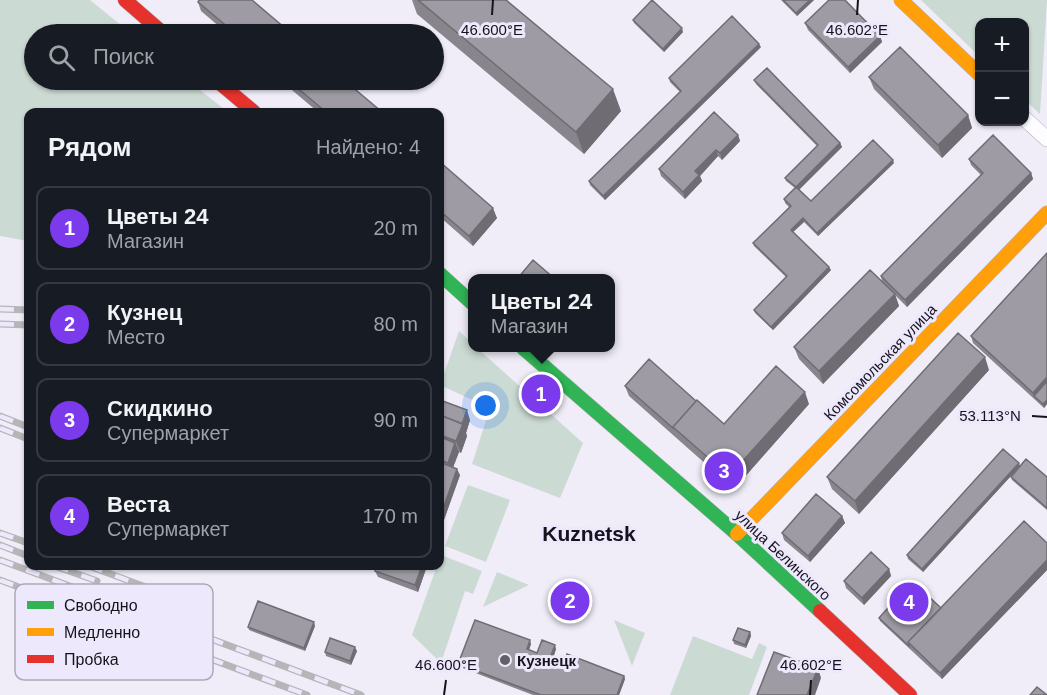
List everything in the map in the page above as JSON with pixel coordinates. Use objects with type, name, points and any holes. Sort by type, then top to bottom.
[{"type":"street","points":[[125,0],[153,24]]},
{"type":"street","points":[[901,0],[977,72]]},
{"type":"street","points":[[228,90],[249,108]]},
{"type":"street","points":[[1029,123],[1047,139]]},
{"type":"street","name":"Комсомольская улица","points":[[737,534],[1047,213]]},
{"type":"street","points":[[444,278],[468,299]]},
{"type":"street","name":"улица Белинского","points":[[529,352],[737,534],[910,695]]},
{"type":"shaded area","points":[[0,0],[90,0],[120,24],[24,24],[24,90],[200,90],[223,108],[24,108],[24,240],[0,236]]},
{"type":"shaded area","points":[[921,0],[1047,0],[1040,114],[1029,104],[1029,18],[975,18],[975,52]]},
{"type":"shaded area","points":[[459,331],[468,339],[468,352],[481,352],[583,443],[560,498],[472,464],[490,408],[444,387],[444,374]]},
{"type":"shaded area","points":[[468,485],[510,500],[486,562],[445,546]]},
{"type":"shaded area","points":[[444,556],[482,571],[473,594],[465,591],[441,663],[412,635],[436,570],[444,570]]},
{"type":"shaded area","points":[[497,572],[529,585],[483,607]]},
{"type":"shaded area","points":[[563,584],[578,584],[588,594],[589,609],[577,605],[574,596],[568,596],[564,600],[553,595]]},
{"type":"shaded area","points":[[614,620],[645,633],[632,666]]},
{"type":"shaded area","points":[[693,636],[752,659],[759,643],[767,647],[749,695],[670,695]]},
{"type":"building","points":[[199,0],[252,0],[280,24],[224,24],[198,2]]},
{"type":"building","points":[[418,0],[506,0],[613,89],[576,132]]},
{"type":"building","points":[[652,0],[682,28],[663,49],[633,20]]},
{"type":"building","points":[[783,0],[810,0],[796,13]]},
{"type":"building","points":[[829,0],[845,0],[880,36],[848,67],[805,23]]},
{"type":"building","points":[[732,16],[759,44],[603,196],[589,181],[681,91],[669,78]]},
{"type":"building","points":[[900,47],[968,115],[938,145],[869,77]]},
{"type":"building","points":[[767,68],[840,143],[796,187],[785,178],[818,145],[754,80]]},
{"type":"building","points":[[300,90],[356,90],[377,108],[321,108]]},
{"type":"building","points":[[714,112],[738,135],[720,153],[716,150],[695,171],[699,175],[683,192],[659,169]]},
{"type":"building","points":[[993,135],[1031,173],[905,300],[881,276],[983,173],[969,159]]},
{"type":"building","points":[[873,140],[893,160],[817,233],[803,218],[791,230],[829,267],[771,327],[754,310],[787,276],[753,243],[791,206],[784,199],[796,187],[811,201]]},
{"type":"building","points":[[444,165],[493,208],[469,236],[444,214]]},
{"type":"building","points":[[1047,253],[1047,377],[1033,393],[971,336]]},
{"type":"building","points":[[533,260],[549,274],[521,274]]},
{"type":"building","points":[[870,270],[895,294],[819,371],[794,347]]},
{"type":"building","points":[[958,333],[985,357],[855,501],[827,477]]},
{"type":"building","points":[[649,359],[696,401],[673,427],[674,429],[625,386]]},
{"type":"building","points":[[776,366],[805,392],[729,476],[673,427],[697,400],[724,424]]},
{"type":"building","points":[[1047,381],[1047,400],[1043,404],[1034,396]]},
{"type":"building","points":[[444,401],[467,410],[462,424],[444,417]]},
{"type":"building","points":[[444,417],[463,424],[456,441],[444,436]]},
{"type":"building","points":[[444,438],[455,443],[448,463],[444,462]]},
{"type":"building","points":[[1003,449],[1019,463],[922,569],[907,555]]},
{"type":"building","points":[[1026,459],[1047,477],[1047,508],[1011,477]]},
{"type":"building","points":[[444,464],[457,469],[444,506]]},
{"type":"building","points":[[816,494],[842,516],[808,556],[782,533]]},
{"type":"building","points":[[1024,521],[1047,543],[1047,560],[940,673],[908,642]]},
{"type":"building","points":[[871,552],[889,569],[862,598],[844,581]]},
{"type":"building","points":[[375,570],[421,570],[415,585]]},
{"type":"building","points":[[912,581],[941,608],[908,642],[909,646],[879,618]]},
{"type":"building","points":[[258,601],[314,622],[304,648],[248,627]]},
{"type":"building","name":"Кузнецк","points":[[475,620],[530,640],[527,649],[537,653],[542,640],[555,645],[550,658],[564,663],[567,654],[624,676],[617,695],[541,695],[458,664]]},
{"type":"building","points":[[738,628],[750,632],[745,645],[733,640]]},
{"type":"building","points":[[330,638],[355,647],[350,661],[325,652]]},
{"type":"building","points":[[774,652],[818,668],[807,695],[757,695]]},
{"type":"building","points":[[1037,687],[1047,695],[1030,695]]},
{"type":"railway","points":[[0,309],[24,310]]},
{"type":"railway","points":[[0,324],[24,325]]},
{"type":"railway","points":[[0,416],[24,425]]},
{"type":"railway","points":[[0,428],[24,437]]},
{"type":"railway","points":[[0,533],[24,542]]},
{"type":"railway","points":[[0,545],[24,554]]},
{"type":"railway","points":[[0,560],[24,569]]},
{"type":"railway","points":[[27,570],[64,584]]},
{"type":"railway","points":[[66,570],[97,581]]},
{"type":"railway","points":[[100,570],[138,584]]},
{"type":"railway","points":[[0,580],[15,586]]},
{"type":"railway","points":[[213,640],[361,695]]},
{"type":"railway","points":[[213,660],[307,695]]},
{"type":"traffic: fast","points":[[444,278],[468,299]]},
{"type":"traffic: fast","points":[[528,352],[737,534],[820,611]]},
{"type":"traffic: slow","points":[[901,0],[977,72]]},
{"type":"traffic: slow","points":[[737,534],[1047,213]]},
{"type":"traffic: jam","points":[[125,0],[153,24]]},
{"type":"traffic: jam","points":[[228,90],[249,108]]},
{"type":"traffic: jam","points":[[820,611],[910,695]]},
{"type":"place","name":"Цветы 24","points":[[541,394]]},
{"type":"place","name":"Скидкино","points":[[724,471]]},
{"type":"place","name":"Кузнец","points":[[570,601]]},
{"type":"place","name":"Веста","points":[[909,602]]},
{"type":"place","name":"Кузнецк","points":[[505,660]]},
{"type":"district","name":"Kuznetsk","points":[[589,533]]}]
